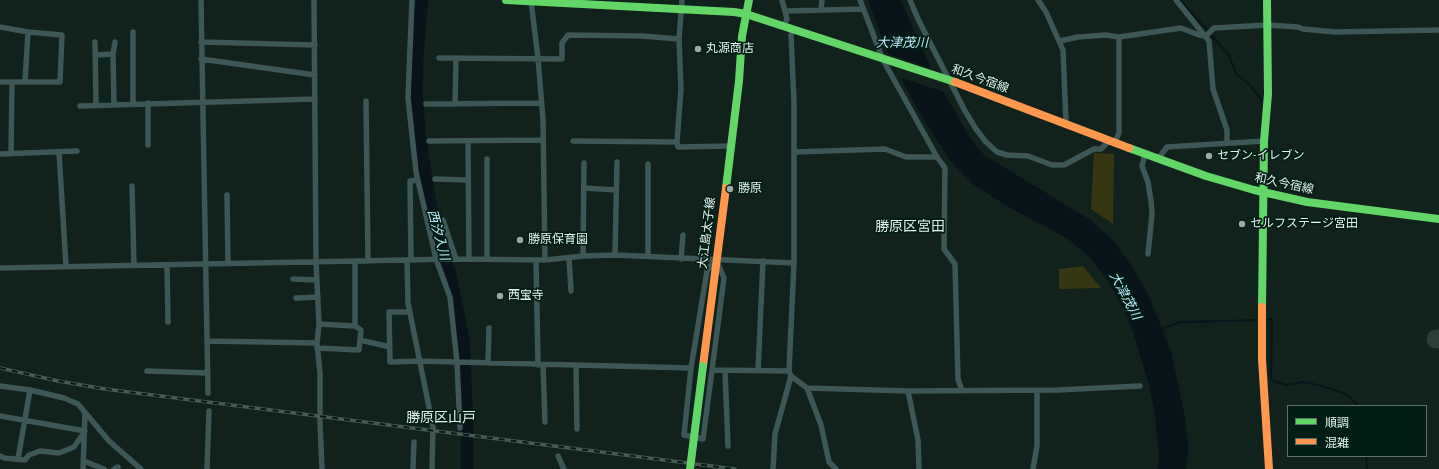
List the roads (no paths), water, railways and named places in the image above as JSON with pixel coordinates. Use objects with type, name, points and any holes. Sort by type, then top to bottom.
[{"type":"main road","name":"和久今宿線","points":[[506,0],[734,12],[746,14],[883,60],[949,80],[1158,159],[1206,176],[1263,193],[1315,203],[1439,219]]},
{"type":"main road","name":"大江島太子線","points":[[690,469],[739,80],[742,36],[749,0]]},
{"type":"main road","points":[[1267,0],[1268,94],[1264,141],[1262,360],[1269,469]]},
{"type":"street","points":[[201,0],[208,393]]},
{"type":"street","points":[[314,0],[316,262],[319,324],[317,346],[320,373],[322,469]]},
{"type":"street","points":[[412,0],[408,98],[418,180],[436,259],[450,297],[457,362],[460,428]]},
{"type":"street","points":[[682,0],[679,39],[681,89],[677,142],[678,147],[730,146]]},
{"type":"street","points":[[782,0],[787,18],[784,26]]},
{"type":"street","points":[[821,10],[822,0]]},
{"type":"street","points":[[860,0],[862,9],[883,60],[937,157],[945,168],[944,249],[955,264],[958,378],[962,390]]},
{"type":"street","points":[[910,0],[949,80],[976,129],[986,142],[997,152],[1007,155],[1028,156],[1052,165],[1064,165],[1094,149],[1101,149],[1112,141],[1119,133],[1118,37]]},
{"type":"street","points":[[1038,0],[1046,12],[1060,40],[1063,50],[1066,123]]},
{"type":"street","points":[[1176,0],[1209,41],[1213,89],[1227,130],[1227,143]]},
{"type":"street","points":[[531,1],[538,58],[541,103],[545,260]]},
{"type":"street","points":[[786,11],[862,9]]},
{"type":"street","points":[[1206,36],[1214,28],[1267,25],[1335,32],[1369,30],[1377,32],[1439,30]]},
{"type":"street","points":[[0,27],[28,32],[62,35],[60,82],[0,82]]},
{"type":"street","points":[[1060,40],[1106,35],[1118,37],[1182,28],[1199,35],[1206,36]]},
{"type":"street","points":[[773,469],[775,434],[790,374],[794,263],[794,102],[791,35],[793,29]]},
{"type":"street","points":[[25,82],[28,32]]},
{"type":"street","points":[[133,32],[133,104]]},
{"type":"street","points":[[439,58],[562,59],[562,43],[568,35],[642,36],[679,39]]},
{"type":"street","points":[[95,42],[96,105]]},
{"type":"street","points":[[114,105],[113,54],[115,42]]},
{"type":"street","points":[[201,42],[315,45]]},
{"type":"street","points":[[95,55],[113,54]]},
{"type":"street","points":[[454,104],[456,58]]},
{"type":"street","points":[[201,59],[315,76]]},
{"type":"street","points":[[11,154],[12,83]]},
{"type":"street","points":[[80,106],[315,99]]},
{"type":"street","points":[[366,101],[368,261]]},
{"type":"street","points":[[148,103],[148,145]]},
{"type":"street","points":[[426,104],[541,103]]},
{"type":"street","points":[[429,141],[543,140]]},
{"type":"street","points":[[468,141],[469,259]]},
{"type":"street","points":[[573,141],[677,142]]},
{"type":"street","points":[[1158,159],[1167,147],[1264,141]]},
{"type":"street","points":[[794,152],[884,149],[906,157],[937,157]]},
{"type":"street","points":[[0,154],[77,151]]},
{"type":"street","points":[[59,152],[66,267]]},
{"type":"street","points":[[1144,153],[1142,166],[1148,182],[1152,214],[1148,254]]},
{"type":"street","points":[[487,159],[487,259]]},
{"type":"street","points":[[615,255],[617,162]]},
{"type":"street","points":[[583,256],[584,163]]},
{"type":"street","points":[[648,164],[648,256]]},
{"type":"street","points":[[435,179],[468,180]]},
{"type":"street","points":[[418,180],[410,181],[408,303],[433,427],[432,469]]},
{"type":"street","points":[[132,186],[134,266]]},
{"type":"street","points":[[584,188],[616,190]]},
{"type":"street","points":[[227,195],[228,264]]},
{"type":"street","points":[[443,220],[456,259]]},
{"type":"street","points":[[681,258],[683,234]]},
{"type":"street","points":[[0,268],[436,259],[545,260],[583,256],[615,255],[794,263]]},
{"type":"street","points":[[569,258],[571,291]]},
{"type":"street","points":[[716,259],[724,278],[703,439],[684,435],[691,368],[707,271],[716,259]]},
{"type":"street","points":[[536,260],[540,365],[545,422]]},
{"type":"street","points":[[355,261],[355,326]]},
{"type":"street","points":[[758,371],[763,261]]},
{"type":"street","points":[[167,265],[168,322]]},
{"type":"street","points":[[293,279],[317,280]]},
{"type":"street","points":[[296,298],[318,297]]},
{"type":"street","points":[[410,312],[389,312],[390,362],[420,361],[691,368]]},
{"type":"street","points":[[207,341],[317,346],[359,350],[361,330],[355,326],[319,324]]},
{"type":"street","points":[[488,363],[489,328]]},
{"type":"street","points":[[360,340],[390,347]]},
{"type":"street","points":[[576,366],[577,429]]},
{"type":"street","points":[[712,370],[758,371],[790,374],[807,388],[821,425],[828,462],[836,469]]},
{"type":"street","points":[[725,370],[728,446]]},
{"type":"street","points":[[147,371],[208,373]]},
{"type":"street","points":[[0,386],[30,390],[64,398],[78,404],[109,441],[141,469]]},
{"type":"street","points":[[807,388],[908,391],[1038,390],[1140,386]]},
{"type":"street","points":[[18,459],[30,390]]},
{"type":"street","points":[[1034,469],[1038,446],[1038,390]]},
{"type":"street","points":[[908,391],[918,440],[919,469]]},
{"type":"street","points":[[207,469],[209,411]]},
{"type":"street","points":[[83,469],[85,413]]},
{"type":"street","points":[[0,416],[85,431]]},
{"type":"street","points":[[0,456],[4,458],[25,460],[29,455],[40,451],[59,453],[74,447],[85,431]]},
{"type":"street","points":[[413,469],[414,442]]},
{"type":"street","points":[[558,456],[564,469]]},
{"type":"street","points":[[84,461],[104,469]]},
{"type":"water","name":"大津茂川","points":[[868,0],[901,0],[926,58],[941,87],[970,138],[984,155],[1092,221],[1115,243],[1131,265],[1149,296],[1171,351],[1185,418],[1188,448],[1186,469],[1157,469],[1159,460],[1155,413],[1148,381],[1132,329],[1120,302],[1108,281],[1091,258],[1068,239],[1007,206],[974,185],[951,162],[919,112],[886,49]]},
{"type":"waterway","name":"西汐入川","points":[[422,0],[417,55],[416,93],[420,141],[430,204],[441,251],[450,274],[463,339],[467,424],[467,469]]},
{"type":"waterway","points":[[1180,0],[1228,54],[1237,75],[1248,83],[1262,100]]},
{"type":"waterway","points":[[1265,320],[1272,319],[1271,380],[1286,385],[1303,382],[1322,386],[1346,394],[1358,405]]},
{"type":"waterway","points":[[1160,329],[1181,322],[1261,320]]},
{"type":"waterway","points":[[1366,457],[1367,469]]},
{"type":"railway","points":[[0,368],[58,381],[105,389],[735,469]]},
{"type":"place","name":"丸源商店","points":[[698,49]]},
{"type":"place","name":"セブン-イレブン","points":[[1209,156]]},
{"type":"place","name":"勝原","points":[[730,189]]},
{"type":"place","name":"セルフステージ宮田","points":[[1242,224]]},
{"type":"place","name":"勝原保育園","points":[[520,240]]},
{"type":"place","name":"西宝寺","points":[[500,296]]},
{"type":"district","name":"勝原区宮田","points":[[910,227]]},
{"type":"district","name":"勝原区山戸","points":[[441,418]]}]
